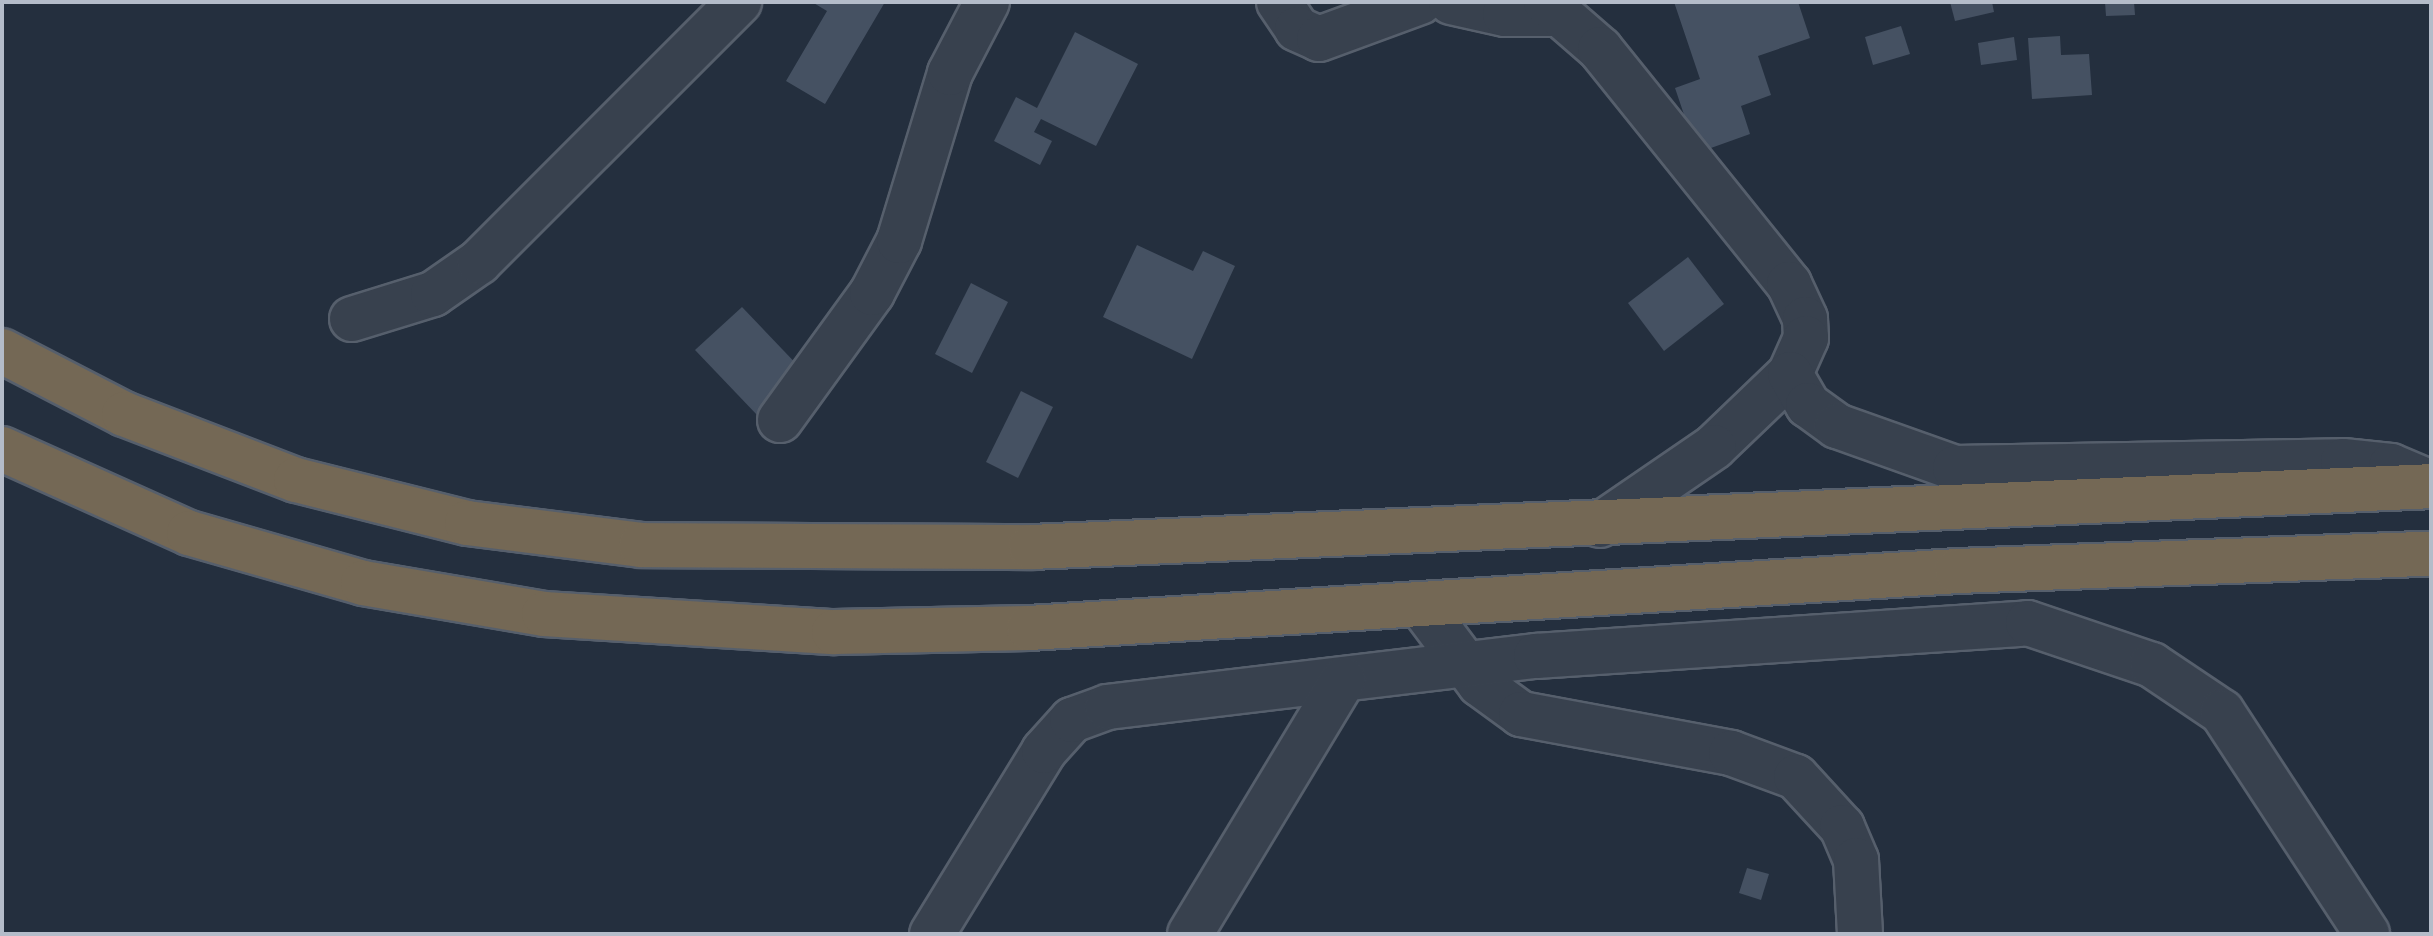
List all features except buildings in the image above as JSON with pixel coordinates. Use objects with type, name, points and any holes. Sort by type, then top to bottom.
[{"type":"highway","points":[[2,351],[124,414],[296,480],[554,536],[641,545],[1031,547],[1600,525],[2431,485]]},
{"type":"highway","points":[[2,449],[106,500],[274,560],[544,614],[834,632],[1420,604],[1957,571],[2431,554]]},
{"type":"street","points":[[352,319],[433,294],[479,262],[739,2]]},
{"type":"street","points":[[780,420],[872,293],[899,241],[950,73],[987,2]]},
{"type":"street","points":[[1279,2],[1297,29],[1319,39],[1420,2]]},
{"type":"street","points":[[1451,2],[1505,14],[1569,11],[1800,300],[1806,338],[1790,374],[1714,447],[1600,525]]},
{"type":"street","points":[[1790,374],[1808,405],[1837,426],[1955,468],[2343,461],[2391,466],[2431,485]]},
{"type":"street","points":[[1420,604],[1464,664],[1499,701],[1545,724],[1731,753],[1796,777],[1836,818],[1856,860],[1860,934]]},
{"type":"street","points":[[932,934],[1044,751],[1072,720],[1151,699],[1343,680],[1464,664],[1968,623],[2028,623],[2070,633],[2152,665],[2222,712],[2367,934]]},
{"type":"street","points":[[1190,934],[1343,680]]}]
